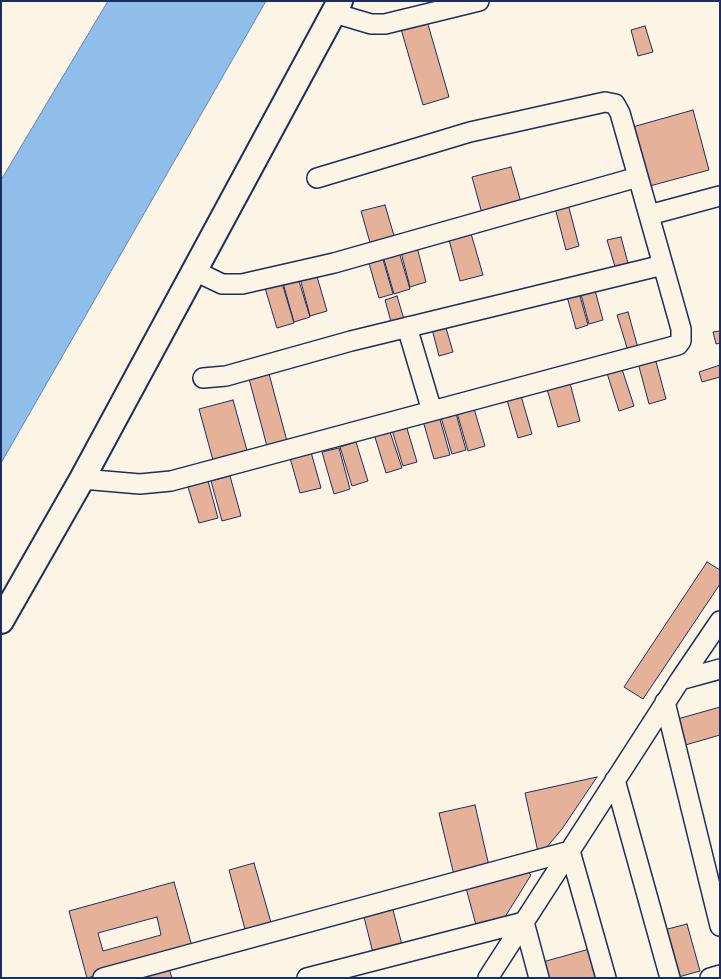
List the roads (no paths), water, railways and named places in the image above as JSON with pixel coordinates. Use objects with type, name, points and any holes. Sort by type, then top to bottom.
[{"type":"street","points":[[1,621],[82,479],[337,7],[371,24],[385,24],[479,1]]},
{"type":"street","points":[[82,479],[157,484],[678,344],[681,341],[681,329],[618,108],[615,104],[605,102],[470,132],[316,178]]},
{"type":"street","points":[[194,271],[222,284],[242,284],[334,264],[638,177]]},
{"type":"street","points":[[649,215],[719,201]]},
{"type":"street","points":[[202,378],[226,376],[408,327],[663,265]]},
{"type":"street","points":[[408,327],[432,411]]},
{"type":"street","points":[[488,978],[720,621]]},
{"type":"street","points":[[680,680],[720,669]]},
{"type":"street","points":[[666,702],[720,926]]},
{"type":"street","points":[[616,780],[670,978]]},
{"type":"street","points":[[103,978],[570,851]]},
{"type":"street","points":[[570,851],[606,978]]},
{"type":"street","points":[[307,978],[524,922]]},
{"type":"street","points":[[524,922],[540,978]]},
{"type":"street","points":[[710,978],[720,975]]},
{"type":"water","points":[[108,1],[266,1],[1,463],[1,180]]}]
